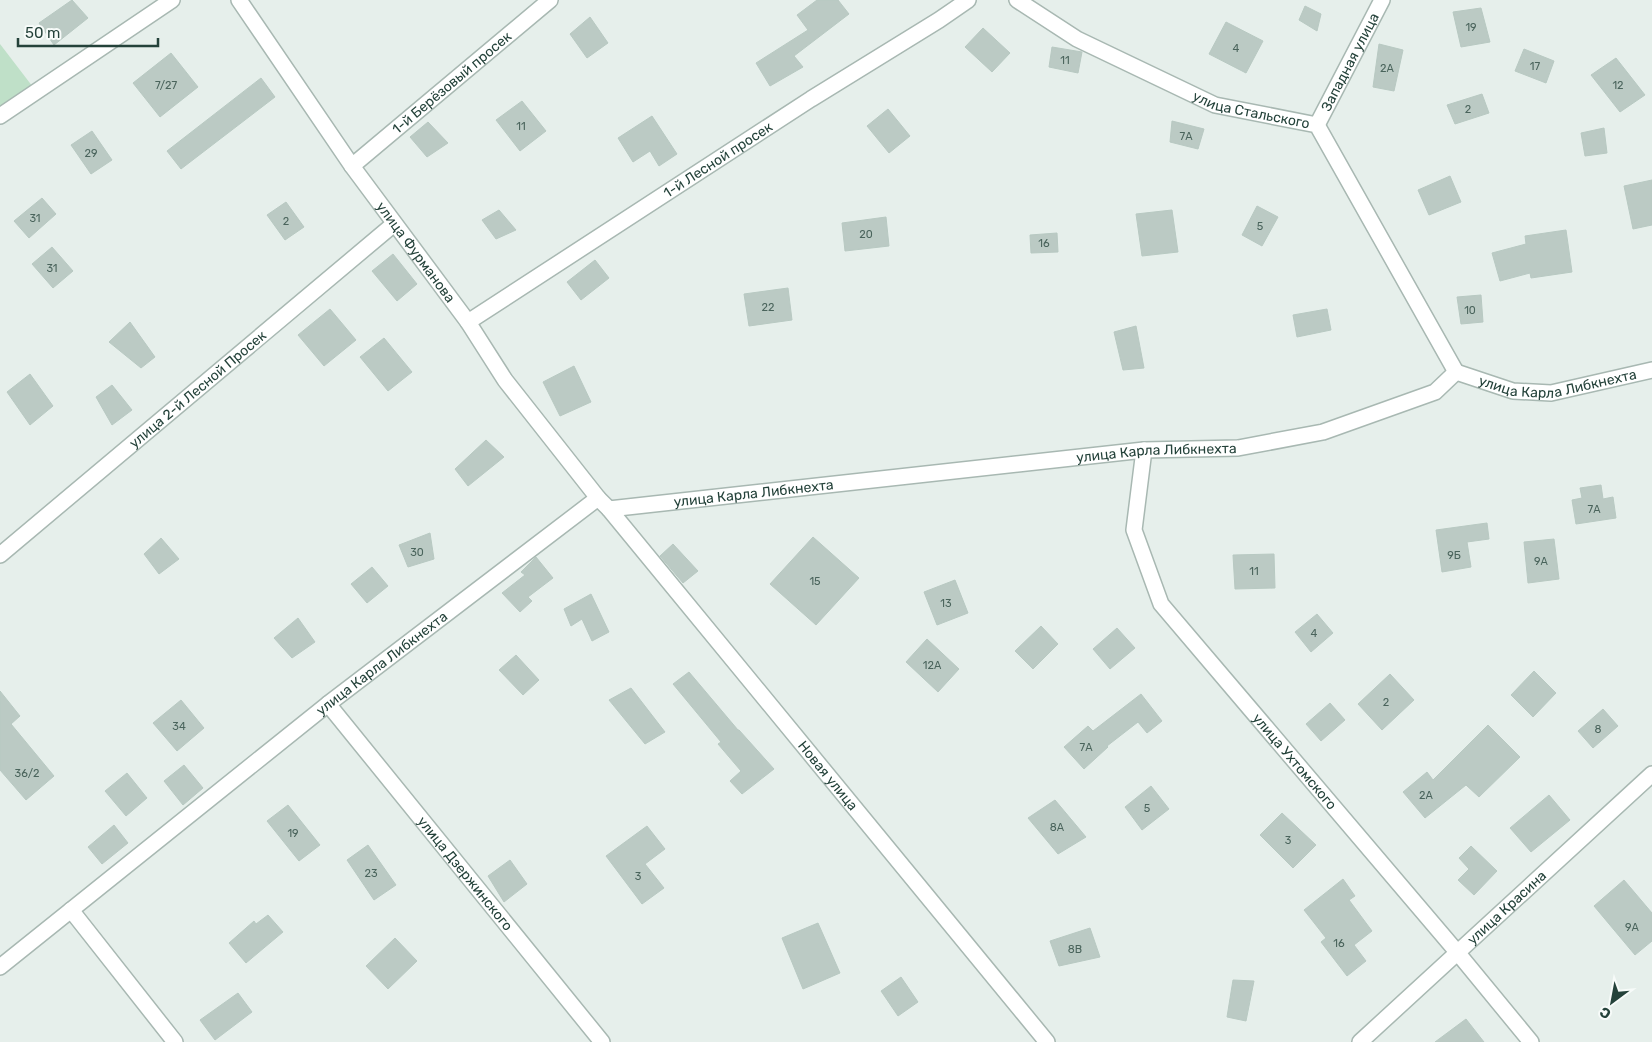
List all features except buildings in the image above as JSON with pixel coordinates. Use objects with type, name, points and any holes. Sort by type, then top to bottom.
[{"type":"street","points":[[0,116],[172,0]]},
{"type":"street","name":"улица Фурманова","points":[[238,0],[352,166],[468,322],[505,380],[603,503]]},
{"type":"street","name":"1-й Берёзовый просек","points":[[352,166],[550,0]]},
{"type":"street","name":"1-й Лесной просек","points":[[468,322],[968,0]]},
{"type":"street","name":"улица Стальского","points":[[1016,0],[1076,39],[1215,104],[1317,125],[1456,372]]},
{"type":"street","name":"Западная улица","points":[[1317,125],[1382,0]]},
{"type":"street","name":"улица 2-й Лесной Просек","points":[[0,555],[394,224]]},
{"type":"street","name":"улица Карла Либкнехта","points":[[0,967],[328,704],[603,503],[1144,450],[1238,448],[1323,432],[1435,392],[1456,372],[1513,390],[1551,393],[1652,370]]},
{"type":"street","name":"улица Ухтомского","points":[[1144,450],[1134,530],[1161,604],[1457,952],[1531,1042]]},
{"type":"street","name":"Новая улица","points":[[603,503],[1047,1042]]},
{"type":"street","name":"улица Дзержинского","points":[[328,704],[602,1042]]},
{"type":"street","name":"улица Красина","points":[[1360,1042],[1652,774]]},
{"type":"street","points":[[71,910],[175,1042]]},
{"type":"green space","points":[[0,44],[36,91],[0,116]]}]
